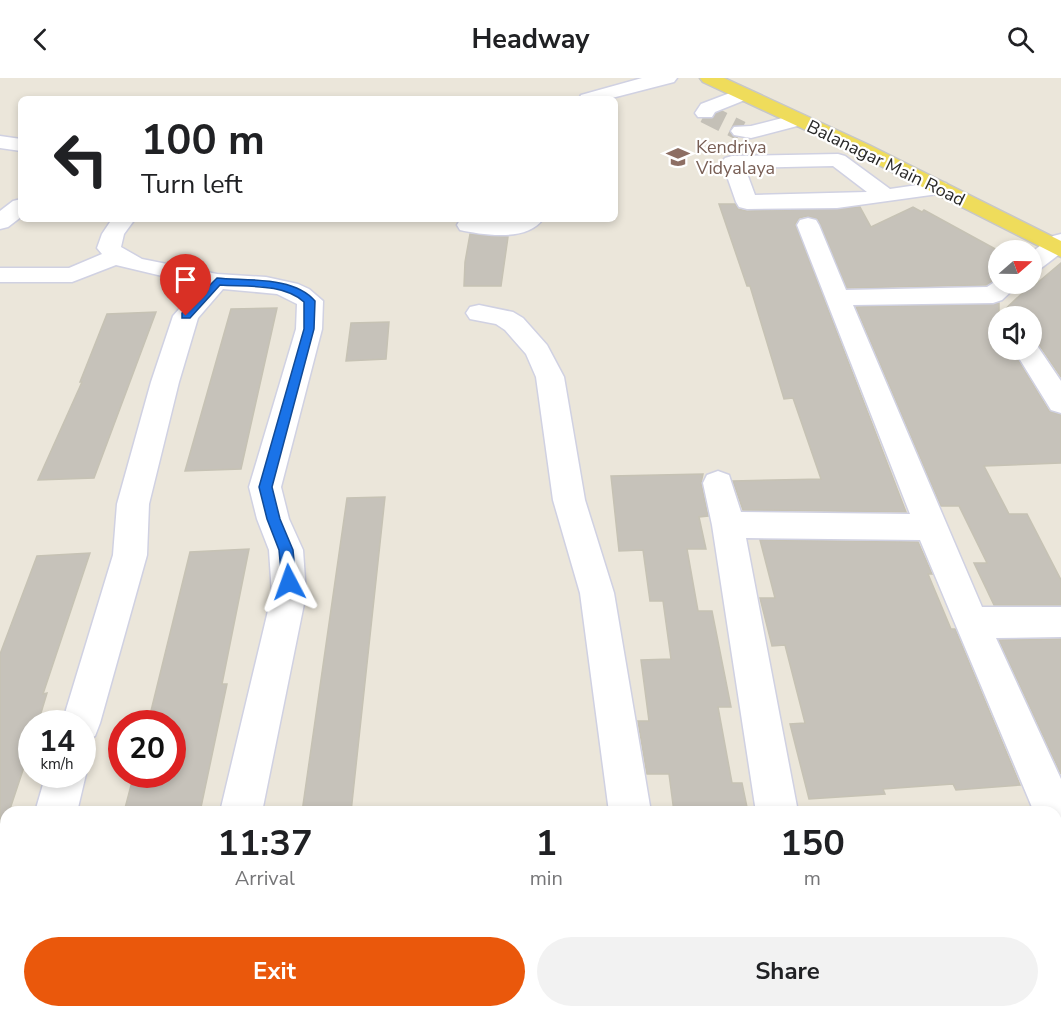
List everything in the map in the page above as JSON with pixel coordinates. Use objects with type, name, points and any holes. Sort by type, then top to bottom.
[{"type":"main road","name":"Balanagar Main Road","points":[[709,78],[738,86],[1059,242]]},
{"type":"main road","name":"Balanagar Main Road","points":[[738,86],[798,120],[938,188],[1059,242]]},
{"type":"street","points":[[598,96],[651,81],[666,82]]},
{"type":"street","points":[[705,113],[704,111],[738,86]]},
{"type":"street","points":[[741,131],[751,132],[798,120]]},
{"type":"street","points":[[0,142],[18,145]]},
{"type":"street","points":[[886,195],[838,160],[732,162],[747,202],[850,200],[938,188]]},
{"type":"street","points":[[0,222],[18,208]]},
{"type":"street","points":[[122,222],[113,234],[109,248],[117,256],[138,267],[164,269],[217,281],[284,287],[302,294],[310,301],[309,329],[265,487],[273,519],[286,550],[289,594],[242,806]]},
{"type":"street","points":[[468,225],[506,230],[526,222]]},
{"type":"street","points":[[808,225],[971,623],[1053,806]]},
{"type":"street","points":[[1042,256],[1059,242]]},
{"type":"street","points":[[0,275],[72,275],[117,256]]},
{"type":"street","points":[[85,710],[130,555],[133,504],[165,382],[186,316],[217,281]]},
{"type":"street","points":[[837,297],[1002,298]]},
{"type":"street","points":[[479,313],[504,318],[514,324],[538,351],[548,371],[569,500],[597,593],[629,806]]},
{"type":"street","points":[[1033,360],[1061,403]]},
{"type":"street","points":[[718,483],[728,525],[743,624],[776,806]]},
{"type":"street","points":[[728,525],[932,527]]},
{"type":"street","points":[[971,623],[1061,622]]},
{"type":"street","points":[[58,806],[62,788]]},
{"type":"building","points":[[719,204],[735,204],[738,209],[747,211],[860,207],[871,227],[913,207],[922,212],[924,210],[988,245],[988,284],[986,285],[847,288],[818,219],[807,216],[799,218],[795,224],[906,512],[743,510],[733,481],[821,479],[793,398],[784,399],[750,286],[747,286]]},
{"type":"building","points":[[470,234],[508,237],[501,286],[464,286]]},
{"type":"building","points":[[1061,263],[1061,377],[1042,349],[1042,306],[1009,306],[1021,294],[1042,294],[1042,279]]},
{"type":"building","points":[[999,303],[999,306],[988,306],[988,360],[1018,360],[1049,411],[1061,415],[1061,463],[984,466],[1009,514],[1027,514],[1061,580],[1061,605],[994,605],[974,563],[987,563],[959,506],[941,506],[856,307]]},
{"type":"building","points":[[277,308],[241,469],[185,471],[231,309]]},
{"type":"building","points":[[156,312],[94,478],[38,480],[82,382],[80,382],[107,314]]},
{"type":"building","points":[[389,322],[386,359],[346,361],[351,323]]},
{"type":"building","points":[[703,474],[701,483],[708,516],[699,517],[706,549],[687,549],[698,611],[712,611],[731,707],[718,707],[732,783],[742,783],[747,806],[673,806],[669,774],[647,774],[638,721],[649,721],[641,660],[671,659],[663,601],[650,601],[643,550],[619,551],[611,476]]},
{"type":"building","points":[[385,497],[352,806],[303,806],[347,498]]},
{"type":"building","points":[[760,540],[918,542],[932,574],[928,574],[951,629],[955,629],[1020,785],[956,790],[953,784],[883,789],[885,794],[809,799],[790,724],[805,723],[785,645],[772,646],[760,598],[775,598]]},
{"type":"building","points":[[249,549],[222,684],[227,684],[201,806],[126,806],[130,788],[186,788],[186,710],[151,710],[190,552]]},
{"type":"building","points":[[90,553],[43,694],[47,693],[42,710],[18,710],[18,785],[11,806],[0,806],[0,654],[37,556]]},
{"type":"building","points":[[1061,639],[1061,774],[999,640]]},
{"type":"tunnel","points":[[705,113],[741,131]]},
{"type":"place","name":"Kendriya Vidyalaya","points":[[678,157]]},
{"type":"route","points":[[186,316],[217,281],[284,287],[302,294],[310,301],[309,329],[282,433],[265,487],[273,519],[286,550],[289,582]]}]
